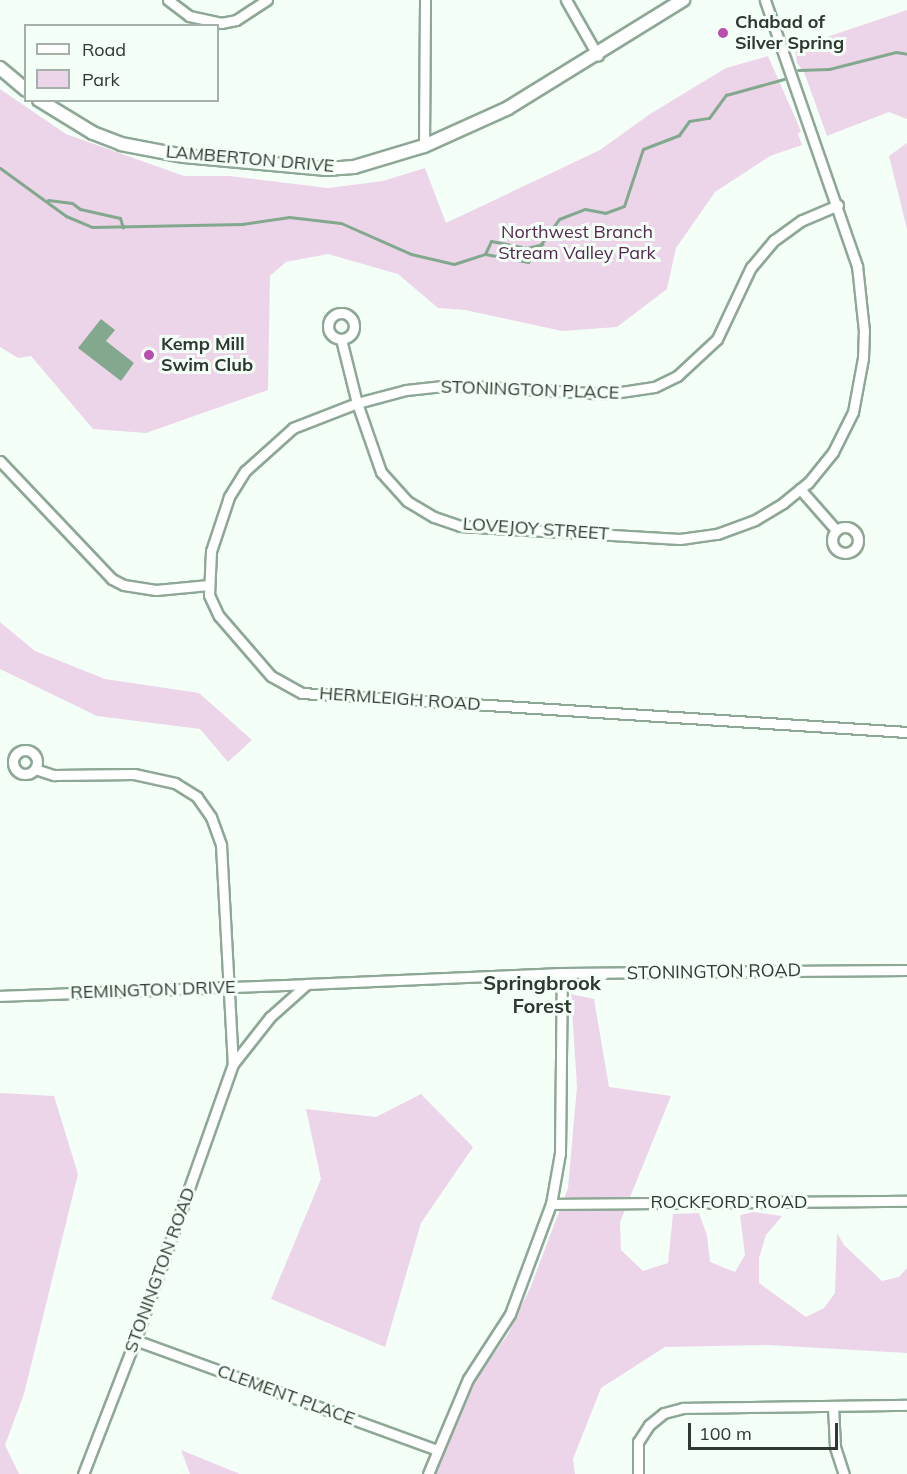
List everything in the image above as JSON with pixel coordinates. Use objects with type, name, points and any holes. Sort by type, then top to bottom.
[{"type":"street","points":[[168,0],[189,16],[221,23],[236,20],[267,0]]},
{"type":"street","points":[[424,146],[425,0]]},
{"type":"street","points":[[566,0],[598,56]]},
{"type":"street","name":"LAMBERTON DRIVE","points":[[42,102],[93,134],[121,144],[184,156],[326,169],[386,160],[424,146],[508,108],[598,56],[683,0]]},
{"type":"street","name":"LOVEJOY STREET","points":[[341,339],[369,443],[390,484],[407,501],[434,517],[460,526],[680,539],[717,534],[755,520],[800,489],[833,452],[853,412],[863,358],[857,266],[838,205],[765,0]]},
{"type":"street","points":[[0,68],[24,88]]},
{"type":"street","name":"STONINGTON PLACE","points":[[209,585],[218,524],[246,471],[293,428],[357,403],[406,390],[452,385],[608,394],[654,387],[677,376],[717,339],[752,267],[774,240],[802,220],[838,205]]},
{"type":"street","points":[[0,461],[112,579],[124,585],[156,590],[209,585]]},
{"type":"street","points":[[800,489],[836,530]]},
{"type":"street","name":"HERMLEIGH ROAD","points":[[209,585],[209,595],[219,615],[264,668],[279,682],[302,693],[907,732]]},
{"type":"street","name":"STONINGTON ROAD","points":[[35,769],[54,775],[159,777],[197,797],[211,817],[221,845],[230,987],[232,1064]]},
{"type":"street","name":"STONINGTON ROAD","points":[[83,1474],[135,1340],[232,1064],[270,1017],[307,984],[562,973],[907,970]]},
{"type":"street","points":[[428,1474],[468,1379],[510,1314],[551,1204],[560,1153],[562,973]]},
{"type":"street","name":"REMINGTON DRIVE","points":[[0,996],[307,984]]},
{"type":"street","name":"ROCKFORD ROAD","points":[[551,1204],[907,1201]]},
{"type":"street","name":"CLEMENT PLACE","points":[[135,1340],[438,1450]]},
{"type":"street","points":[[638,1474],[638,1442],[649,1425],[664,1413],[683,1408],[907,1405]]},
{"type":"street","points":[[833,1406],[835,1447],[844,1474]]},
{"type":"green space","points":[[907,10],[907,119],[889,112],[827,136],[804,72],[797,63],[795,47],[803,45],[805,38],[821,39]]},
{"type":"green space","name":"Northwest Branch Stream Valley Park","points":[[768,56],[801,131],[798,134],[802,145],[770,156],[715,192],[676,248],[667,289],[617,327],[562,331],[465,310],[438,308],[398,274],[328,254],[286,262],[270,276],[268,390],[146,433],[93,429],[31,356],[18,358],[0,347],[0,89],[66,134],[184,176],[229,176],[328,188],[383,181],[425,168],[446,223],[600,150],[650,114],[726,68]]},
{"type":"green space","points":[[907,143],[907,229],[889,156]]},
{"type":"green space","points":[[0,622],[35,651],[105,679],[199,693],[252,740],[228,762],[200,729],[97,716],[0,669]]},
{"type":"green space","points":[[571,994],[594,999],[609,1087],[671,1096],[620,1222],[621,1250],[643,1271],[668,1263],[673,1214],[699,1213],[707,1235],[710,1262],[735,1272],[745,1255],[740,1215],[753,1212],[782,1216],[766,1235],[759,1258],[759,1283],[806,1317],[824,1308],[835,1293],[837,1233],[844,1245],[882,1281],[899,1277],[907,1268],[907,1353],[768,1345],[665,1347],[601,1388],[573,1459],[575,1474],[435,1474],[471,1386],[508,1334],[531,1286],[568,1188],[577,1087]]},
{"type":"green space","points":[[0,1093],[54,1096],[78,1174],[24,1394],[5,1445],[19,1474],[0,1474]]},
{"type":"green space","points":[[421,1094],[473,1147],[421,1223],[385,1347],[271,1299],[321,1179],[306,1109],[376,1117]]},
{"type":"green space","points":[[181,1450],[240,1474],[190,1474]]},
{"type":"shaded area","points":[[101,319],[115,330],[106,341],[134,363],[121,381],[78,348]]},
{"type":"waterway","points":[[798,70],[829,69],[896,52],[907,54]]},
{"type":"waterway","points":[[0,168],[66,216],[92,227],[242,224],[289,217],[341,223],[411,254],[454,264],[485,254],[528,262],[559,219],[585,209],[605,213],[624,206],[643,149],[679,135],[689,121],[709,118],[726,95],[784,79]]},
{"type":"waterway","points":[[48,200],[72,203],[80,209],[120,218],[123,228]]},
{"type":"waterway","points":[[485,254],[491,241],[527,248],[543,244]]},
{"type":"place","name":"Chabad of Silver Spring","points":[[723,33]]},
{"type":"place","name":"Kemp Mill Swim Club","points":[[149,355]]},
{"type":"district","name":"Springbrook Forest","points":[[542,994]]}]
